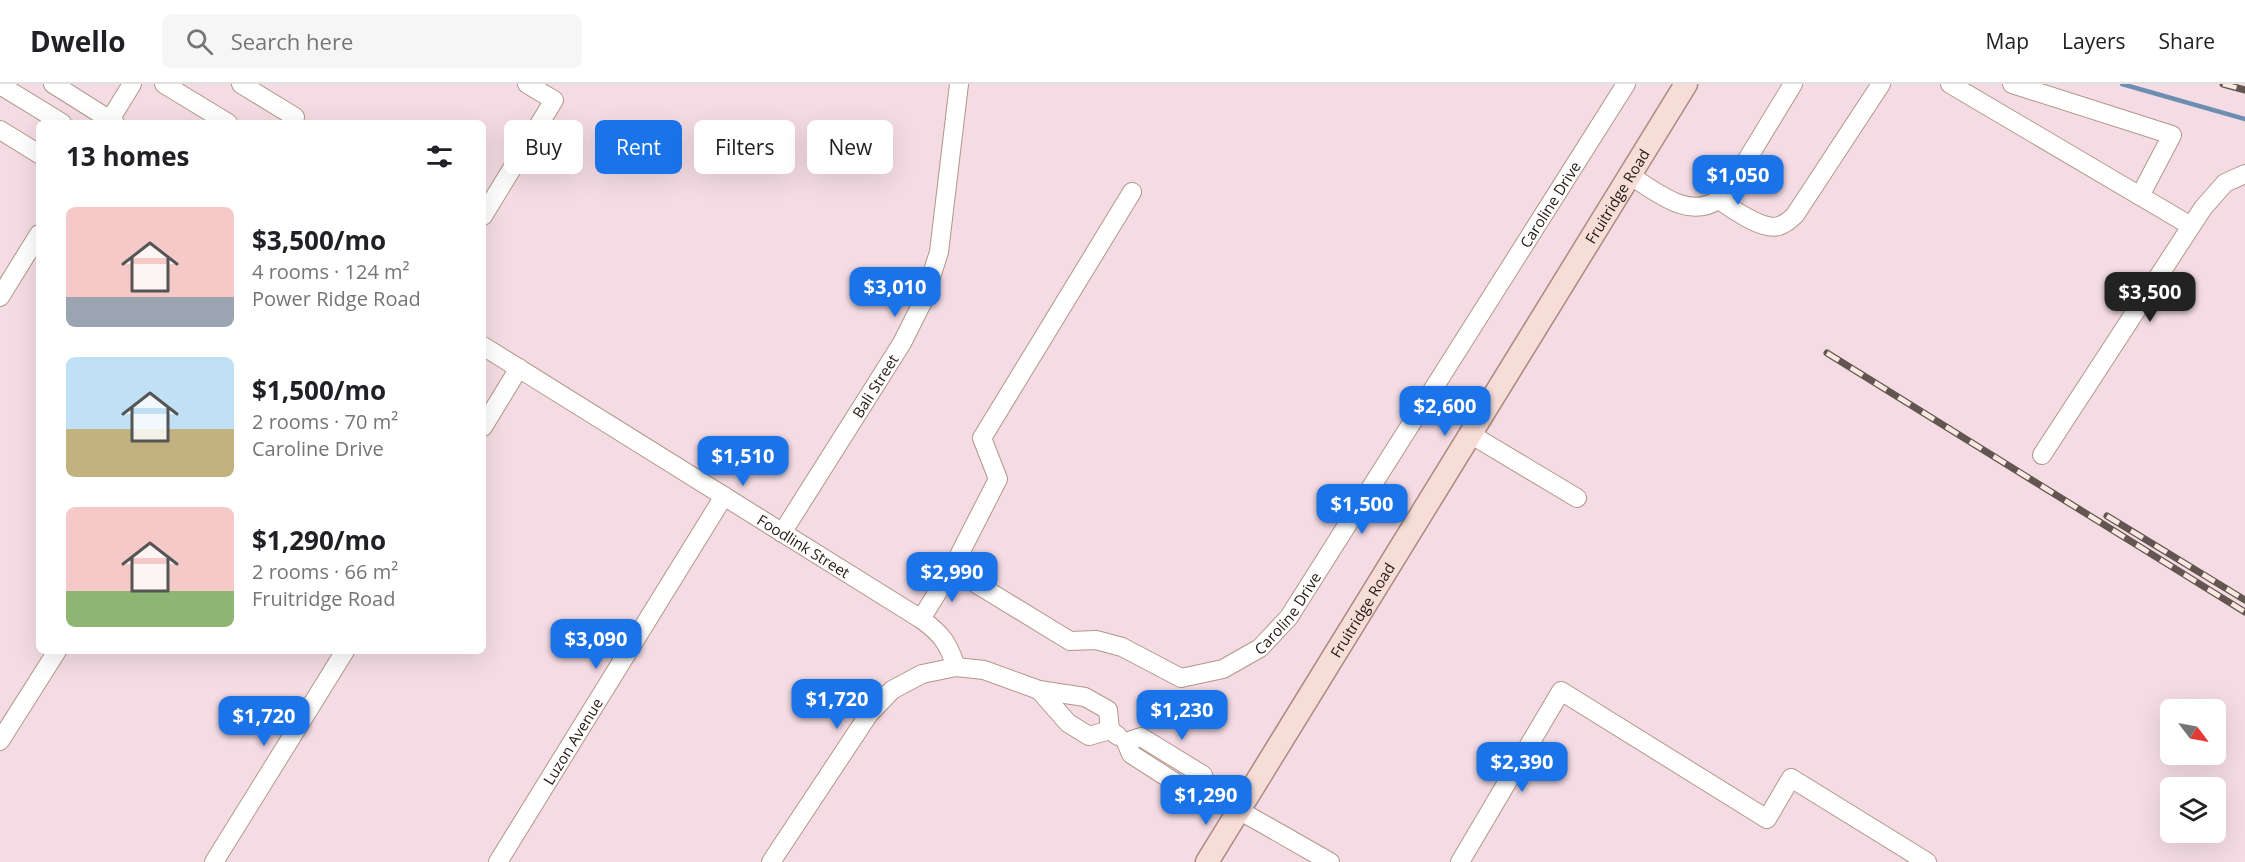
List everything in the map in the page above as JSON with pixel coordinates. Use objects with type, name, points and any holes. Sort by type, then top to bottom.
[{"type":"main road","name":"Fruitridge Road","points":[[1207,862],[1686,84]]},
{"type":"street","points":[[53,84],[108,120]]},
{"type":"street","points":[[112,120],[132,84]]},
{"type":"street","points":[[164,84],[223,120]]},
{"type":"street","points":[[241,84],[295,117],[294,120]]},
{"type":"street","points":[[486,211],[555,100],[527,84]]},
{"type":"street","name":"Bali Street","points":[[782,533],[902,343],[924,299],[939,252],[959,84]]},
{"type":"street","name":"Caroline Drive","points":[[952,569],[1070,641],[1096,639],[1122,647],[1181,678],[1223,669],[1260,648],[1289,617],[1626,84]]},
{"type":"street","points":[[1629,175],[1672,202],[1694,208],[1719,200],[1731,186],[1793,84]]},
{"type":"street","points":[[1719,200],[1766,226],[1779,226],[1795,216],[1881,84]]},
{"type":"street","points":[[1950,84],[2191,226]]},
{"type":"street","points":[[2012,84],[2172,135],[2140,196]]},
{"type":"street","points":[[0,85],[57,120]]},
{"type":"street","points":[[0,130],[36,152]]},
{"type":"street","points":[[2043,455],[2203,208],[2225,183],[2245,174]]},
{"type":"street","points":[[921,619],[952,569],[998,479],[982,438],[1132,192]]},
{"type":"street","points":[[0,297],[36,239]]},
{"type":"street","name":"Foodlink Street","points":[[486,348],[921,619],[938,631],[944,639],[950,648],[956,667]]},
{"type":"street","points":[[486,422],[519,368]]},
{"type":"street","points":[[1470,434],[1577,498]]},
{"type":"street","name":"Luzon Avenue","points":[[498,862],[724,496]]},
{"type":"street","points":[[0,741],[55,654]]},
{"type":"street","points":[[214,862],[343,654]]},
{"type":"street","points":[[771,862],[869,714],[892,690],[902,684],[922,674],[956,667],[984,670],[1039,690],[1085,697],[1108,710],[1110,730],[1126,742],[1131,754],[1193,794],[1207,792],[1330,862]]},
{"type":"street","points":[[1039,690],[1068,723],[1089,736],[1110,730]]},
{"type":"street","points":[[1460,862],[1562,691],[1767,819],[1791,778],[1927,862]]},
{"type":"shaded area","points":[[0,84],[2245,84],[2245,862],[0,862]]},
{"type":"waterway","points":[[2122,84],[2245,119]]},
{"type":"railway","points":[[2223,84],[2245,90]]},
{"type":"railway","points":[[1827,353],[2245,612]]},
{"type":"railway","points":[[2107,516],[2245,600]]}]
